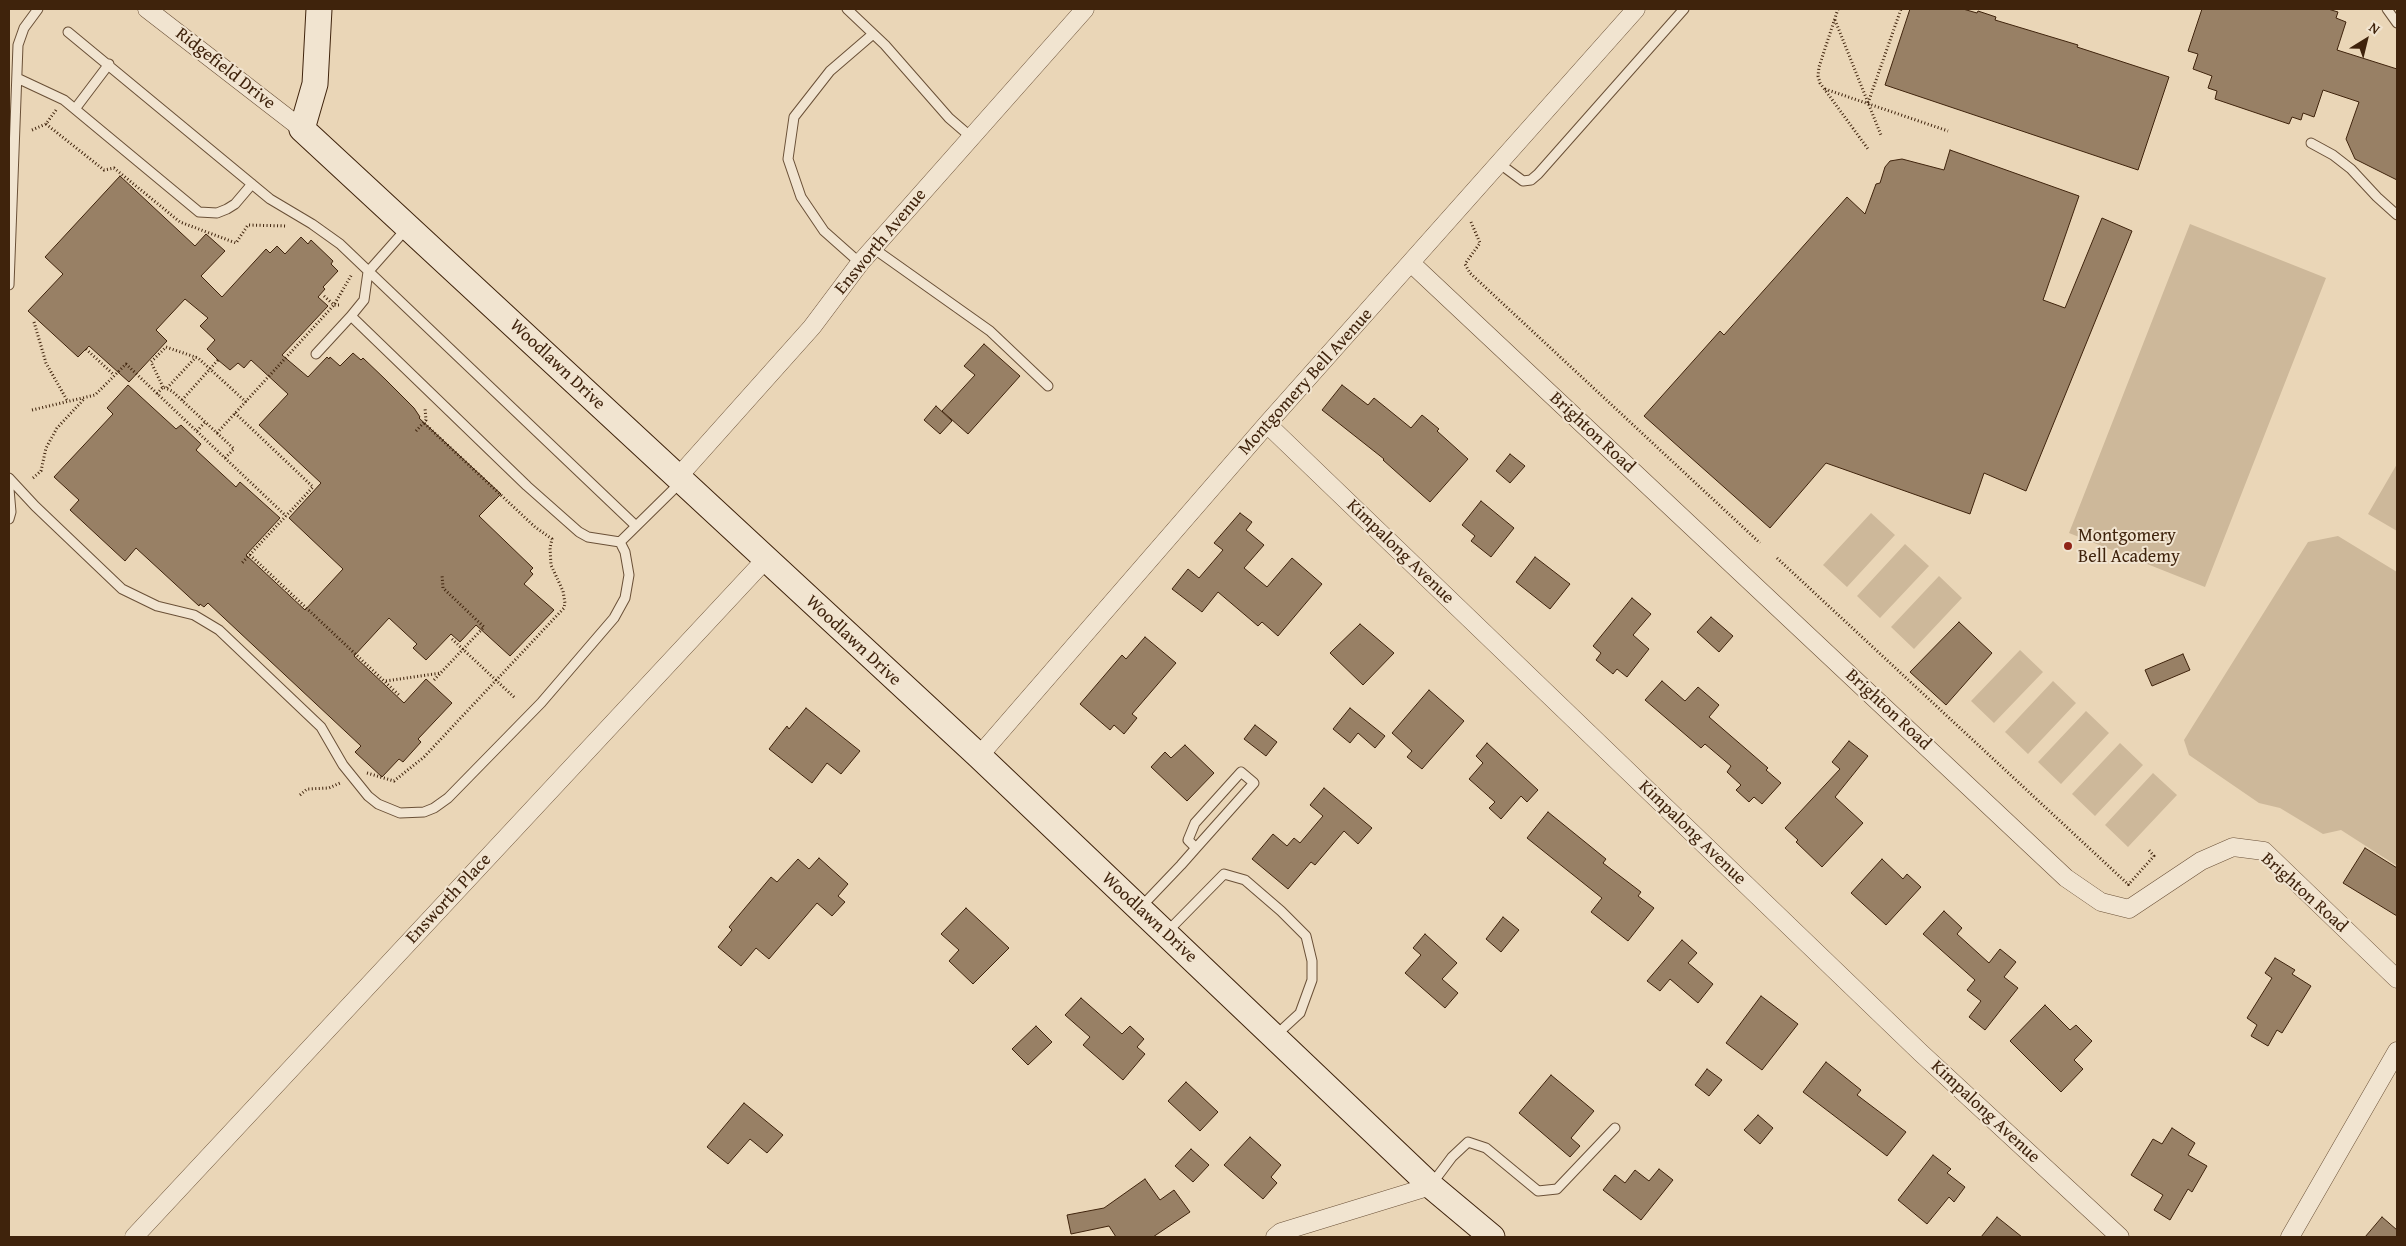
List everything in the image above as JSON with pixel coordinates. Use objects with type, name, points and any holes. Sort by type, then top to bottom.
[{"type":"main road","points":[[302,129],[315,84],[319,9]]},
{"type":"main road","name":"Woodlawn Drive","points":[[302,129],[765,560],[979,756],[1431,1186],[1492,1237]]},
{"type":"street","name":"Ridgefield Drive","points":[[147,9],[302,129]]},
{"type":"street","name":"Ensworth Avenue","points":[[680,479],[812,327],[860,263],[1085,9]]},
{"type":"street","name":"Montgomery Bell Avenue","points":[[979,756],[1268,424],[1412,264],[1636,9]]},
{"type":"street","name":"Brighton Road","points":[[1412,264],[2073,882],[2101,902],[2129,909],[2201,861],[2233,847],[2264,851],[2397,979]]},
{"type":"street","name":"Kimpalong Avenue","points":[[1268,424],[1914,1046],[2120,1237]]},
{"type":"street","name":"Ensworth Place","points":[[134,1237],[765,560]]},
{"type":"street","points":[[2290,1237],[2397,1051]]},
{"type":"street","points":[[1275,1237],[1281,1232],[1431,1186]]},
{"type":"lane","points":[[9,285],[18,45],[24,28],[38,9]]},
{"type":"lane","points":[[847,9],[873,34],[950,118],[971,137]]},
{"type":"lane","points":[[1500,164],[1523,180],[1531,180],[1684,9]]},
{"type":"lane","points":[[2387,9],[2397,23]]},
{"type":"lane","points":[[68,32],[270,199],[326,233],[636,526]]},
{"type":"lane","points":[[860,263],[824,230],[801,197],[788,159],[794,117],[830,71],[873,34]]},
{"type":"lane","points":[[75,109],[109,64]]},
{"type":"lane","points":[[17,78],[64,100],[199,212],[217,213],[227,209],[235,204],[252,184]]},
{"type":"lane","points":[[2311,143],[2333,154],[2351,168],[2397,215]]},
{"type":"lane","points":[[316,354],[364,300],[368,272],[408,227]]},
{"type":"lane","points":[[873,248],[990,331],[1048,386]]},
{"type":"lane","points":[[351,316],[527,486],[579,532],[588,537],[620,542]]},
{"type":"lane","points":[[9,478],[35,506],[122,588],[157,606],[194,615],[219,630],[322,727],[343,764],[368,796],[378,804],[400,813],[429,810],[448,798],[541,703],[614,618],[625,598],[629,575],[625,552],[620,542]]},
{"type":"lane","points":[[620,542],[680,479]]},
{"type":"lane","points":[[9,489],[11,512],[9,519]]},
{"type":"lane","points":[[1139,908],[1196,848],[1254,783],[1241,772],[1195,823],[1188,840],[1196,848]]},
{"type":"lane","points":[[1166,933],[1224,874],[1246,880],[1280,911],[1306,936],[1312,960],[1312,980],[1300,1013],[1275,1037]]},
{"type":"lane","points":[[1431,1186],[1452,1157],[1468,1142],[1486,1148],[1538,1191],[1558,1189],[1615,1128]]},
{"type":"path","points":[[1838,9],[1818,76],[1825,89],[1868,149]]},
{"type":"path","points":[[1868,104],[1901,9]]},
{"type":"path","points":[[1835,20],[1881,135]]},
{"type":"path","points":[[1825,89],[1948,131]]},
{"type":"path","points":[[32,130],[46,124],[64,100]]},
{"type":"path","points":[[1468,214],[1480,243],[1465,264],[1470,273],[1760,543]]},
{"type":"path","points":[[217,433],[336,305],[324,296]]},
{"type":"path","points":[[34,322],[46,363],[68,402]]},
{"type":"path","points":[[225,458],[234,449],[182,400],[165,387],[152,362],[166,346],[196,357],[246,402]]},
{"type":"path","points":[[86,349],[114,375]]},
{"type":"path","points":[[157,394],[196,357]]},
{"type":"path","points":[[182,400],[218,360]]},
{"type":"path","points":[[32,410],[95,395],[126,364],[286,516]]},
{"type":"path","points":[[33,478],[41,471],[46,448],[57,428],[86,397]]},
{"type":"path","points":[[416,431],[424,423],[426,412],[422,405]]},
{"type":"path","points":[[235,413],[313,487],[242,563]]},
{"type":"path","points":[[197,431],[205,422]]},
{"type":"path","points":[[365,774],[394,781],[424,757],[564,608],[564,592],[550,556],[552,539],[535,526],[424,423]]},
{"type":"path","points":[[250,555],[400,696]]},
{"type":"path","points":[[1777,558],[2135,890]]},
{"type":"path","points":[[434,680],[484,626],[443,588],[442,575]]},
{"type":"path","points":[[452,639],[515,698]]},
{"type":"path","points":[[385,681],[441,673]]},
{"type":"path","points":[[300,794],[307,789],[330,788],[343,781]]},
{"type":"path","points":[[2128,885],[2154,856],[2148,849]]},
{"type":"shaded area","points":[[2190,224],[2326,278],[2205,587],[2069,533]]},
{"type":"shaded area","points":[[2397,464],[2397,531],[2368,514]]},
{"type":"shaded area","points":[[1871,513],[1895,535],[1847,587],[1823,565]]},
{"type":"shaded area","points":[[2338,536],[2397,572],[2397,866],[2341,830],[2323,834],[2280,808],[2259,803],[2189,755],[2184,740],[2308,542]]},
{"type":"shaded area","points":[[1905,544],[1929,566],[1880,618],[1857,596]]},
{"type":"shaded area","points":[[1939,576],[1962,598],[1914,649],[1891,627]]},
{"type":"shaded area","points":[[2020,650],[2043,672],[1994,723],[1971,701]]},
{"type":"shaded area","points":[[2053,681],[2076,703],[2028,754],[2005,732]]},
{"type":"shaded area","points":[[2086,711],[2109,733],[2061,784],[2038,762]]},
{"type":"shaded area","points":[[2120,743],[2143,765],[2095,816],[2072,794]]},
{"type":"shaded area","points":[[2153,773],[2177,795],[2128,847],[2105,825]]},
{"type":"building","points":[[1910,9],[1963,9],[1977,13],[1978,11],[1996,17],[1995,20],[2078,45],[2077,47],[2169,77],[2138,170],[1885,85]]},
{"type":"building","points":[[2202,9],[2328,9],[2338,12],[2336,18],[2346,22],[2337,50],[2397,69],[2397,180],[2355,159],[2346,139],[2359,102],[2323,90],[2314,117],[2303,113],[2301,120],[2292,117],[2289,124],[2215,99],[2217,91],[2208,88],[2212,76],[2193,69],[2198,54],[2188,51]]},
{"type":"building","points":[[1950,150],[2079,196],[2043,300],[2065,308],[2102,218],[2132,231],[2026,491],[1984,473],[1970,514],[1826,463],[1770,528],[1644,416],[1720,331],[1724,335],[1847,197],[1865,214],[1876,184],[1880,183],[1885,167],[1890,161],[1902,159],[1944,170]]},
{"type":"building","points":[[120,176],[195,246],[206,234],[225,251],[201,276],[222,297],[266,249],[270,253],[277,246],[285,254],[301,237],[308,244],[311,240],[333,261],[331,264],[338,271],[323,287],[325,289],[318,297],[328,306],[282,355],[308,377],[327,357],[329,359],[330,357],[340,366],[353,353],[361,360],[363,358],[414,408],[419,418],[501,494],[479,516],[533,568],[530,571],[533,574],[524,584],[554,610],[510,656],[476,625],[460,642],[451,634],[426,660],[413,648],[417,644],[389,618],[354,656],[404,703],[426,679],[452,703],[418,739],[421,742],[403,762],[399,759],[382,777],[355,752],[361,746],[208,603],[204,607],[200,604],[199,606],[136,548],[125,561],[70,510],[79,500],[54,477],[113,414],[107,408],[128,385],[176,429],[181,425],[201,444],[196,450],[236,487],[240,482],[280,518],[246,555],[305,610],[343,569],[289,518],[321,483],[259,425],[288,394],[251,360],[244,368],[238,363],[230,370],[218,360],[207,349],[215,340],[200,326],[208,318],[185,299],[156,330],[167,341],[129,382],[89,346],[78,357],[28,311],[63,274],[45,257]]},
{"type":"building","points":[[984,344],[1020,376],[968,434],[942,411],[975,375],[964,366]]},
{"type":"building","points":[[1342,385],[1368,405],[1374,398],[1411,428],[1422,415],[1439,429],[1437,431],[1468,459],[1430,502],[1384,459],[1322,410]]},
{"type":"building","points":[[936,406],[952,421],[940,434],[924,420]]},
{"type":"building","points":[[1510,454],[1525,466],[1510,483],[1496,471]]},
{"type":"building","points":[[1481,501],[1514,528],[1491,557],[1471,541],[1475,536],[1462,525]]},
{"type":"building","points":[[1240,513],[1252,522],[1246,530],[1264,545],[1244,568],[1267,587],[1292,558],[1322,584],[1278,636],[1262,622],[1258,626],[1218,592],[1202,612],[1172,589],[1188,569],[1199,578],[1223,550],[1214,543]]},
{"type":"building","points":[[1535,557],[1570,584],[1550,609],[1516,582]]},
{"type":"building","points":[[1632,598],[1651,614],[1633,635],[1649,649],[1627,677],[1617,669],[1613,674],[1596,660],[1601,653],[1593,646]]},
{"type":"building","points":[[1711,617],[1733,636],[1719,652],[1697,632]]},
{"type":"building","points":[[1959,622],[1992,653],[1946,705],[1910,672]]},
{"type":"building","points":[[1360,624],[1394,653],[1363,685],[1330,653]]},
{"type":"building","points":[[1145,637],[1176,663],[1132,714],[1137,718],[1124,734],[1114,725],[1110,730],[1080,704],[1122,655],[1126,659]]},
{"type":"building","points":[[2183,654],[2190,670],[2152,686],[2145,670]]},
{"type":"building","points":[[1662,681],[1685,701],[1698,687],[1719,705],[1709,717],[1768,768],[1766,770],[1781,783],[1762,804],[1754,797],[1749,802],[1736,790],[1741,785],[1727,772],[1731,766],[1705,744],[1701,748],[1645,700]]},
{"type":"building","points":[[1429,690],[1464,721],[1422,769],[1407,757],[1412,751],[1392,733]]},
{"type":"building","points":[[806,708],[860,751],[841,774],[827,763],[812,783],[769,749],[787,726],[789,729]]},
{"type":"building","points":[[1350,708],[1385,736],[1375,748],[1358,733],[1350,743],[1333,729]]},
{"type":"building","points":[[1255,725],[1277,742],[1266,756],[1244,739]]},
{"type":"building","points":[[1849,741],[1868,756],[1835,797],[1863,823],[1822,867],[1796,842],[1798,840],[1785,828],[1840,769],[1832,762]]},
{"type":"building","points":[[1487,743],[1538,790],[1527,802],[1521,796],[1501,819],[1489,808],[1495,802],[1469,779],[1483,763],[1476,756]]},
{"type":"building","points":[[1185,745],[1214,773],[1187,801],[1151,767],[1165,752],[1171,758]]},
{"type":"building","points":[[1324,788],[1372,828],[1358,844],[1344,831],[1315,865],[1311,862],[1288,889],[1252,859],[1273,834],[1287,846],[1294,838],[1300,843],[1323,816],[1310,805]]},
{"type":"building","points":[[1548,812],[1606,859],[1603,863],[1641,892],[1638,896],[1654,908],[1628,941],[1591,912],[1602,898],[1527,838]]},
{"type":"building","points":[[2365,848],[2397,868],[2397,916],[2343,883]]},
{"type":"building","points":[[819,858],[848,884],[838,896],[845,902],[832,916],[817,903],[769,959],[756,948],[741,966],[718,947],[732,930],[729,927],[771,877],[777,882],[798,859],[809,869]]},
{"type":"building","points":[[1882,859],[1903,879],[1907,874],[1921,887],[1886,925],[1851,893]]},
{"type":"building","points":[[966,908],[1009,948],[973,984],[949,961],[959,950],[941,934]]},
{"type":"building","points":[[1944,911],[1962,928],[1957,934],[1989,963],[2000,949],[2016,962],[2004,977],[2018,988],[1985,1030],[1969,1017],[1981,1001],[1967,990],[1975,980],[1923,934]]},
{"type":"building","points":[[1503,917],[1519,930],[1501,952],[1486,939]]},
{"type":"building","points":[[1425,934],[1457,963],[1442,979],[1458,993],[1445,1008],[1405,973],[1421,955],[1413,948]]},
{"type":"building","points":[[1682,940],[1697,953],[1688,963],[1713,984],[1698,1003],[1670,979],[1660,991],[1647,981]]},
{"type":"building","points":[[2275,958],[2295,970],[2292,974],[2311,986],[2282,1033],[2277,1030],[2268,1046],[2251,1036],[2257,1025],[2247,1018],[2272,978],[2265,973]]},
{"type":"building","points":[[1761,996],[1798,1024],[1762,1070],[1726,1043]]},
{"type":"building","points":[[1081,998],[1122,1034],[1130,1026],[1144,1039],[1137,1047],[1145,1054],[1123,1080],[1083,1045],[1090,1037],[1065,1015]]},
{"type":"building","points":[[2045,1005],[2070,1030],[2076,1025],[2092,1041],[2074,1060],[2083,1069],[2061,1092],[2010,1041]]},
{"type":"building","points":[[1036,1026],[1052,1042],[1028,1065],[1012,1049]]},
{"type":"building","points":[[1826,1062],[1861,1090],[1857,1095],[1906,1132],[1887,1156],[1803,1092]]},
{"type":"building","points":[[1707,1069],[1722,1080],[1709,1096],[1695,1085]]},
{"type":"building","points":[[1551,1075],[1594,1111],[1571,1138],[1580,1146],[1570,1157],[1519,1113]]},
{"type":"building","points":[[1186,1082],[1218,1112],[1200,1131],[1168,1101]]},
{"type":"building","points":[[744,1103],[783,1135],[767,1153],[750,1139],[728,1164],[707,1147]]},
{"type":"building","points":[[1758,1115],[1773,1128],[1760,1144],[1744,1130]]},
{"type":"building","points":[[2172,1128],[2195,1143],[2188,1155],[2207,1166],[2192,1192],[2188,1189],[2170,1220],[2154,1210],[2163,1195],[2131,1175],[2153,1139],[2162,1144]]},
{"type":"building","points":[[1250,1137],[1281,1165],[1271,1177],[1277,1183],[1263,1199],[1224,1165]]},
{"type":"building","points":[[1191,1149],[1209,1165],[1193,1182],[1175,1166]]},
{"type":"building","points":[[1933,1155],[1951,1169],[1947,1173],[1965,1187],[1954,1202],[1949,1197],[1927,1224],[1898,1200]]},
{"type":"building","points":[[1659,1169],[1673,1180],[1641,1220],[1603,1190],[1615,1175],[1625,1183],[1635,1170],[1649,1181]]},
{"type":"building","points":[[1145,1179],[1160,1200],[1174,1190],[1190,1212],[1153,1237],[1116,1237],[1109,1226],[1071,1234],[1067,1215],[1104,1208]]},
{"type":"building","points":[[1997,1217],[2022,1237],[1981,1237]]},
{"type":"building","points":[[2382,1217],[2397,1230],[2397,1237],[2365,1237]]},
{"type":"place","name":"Montgomery Bell Academy","points":[[2068,546]]}]
